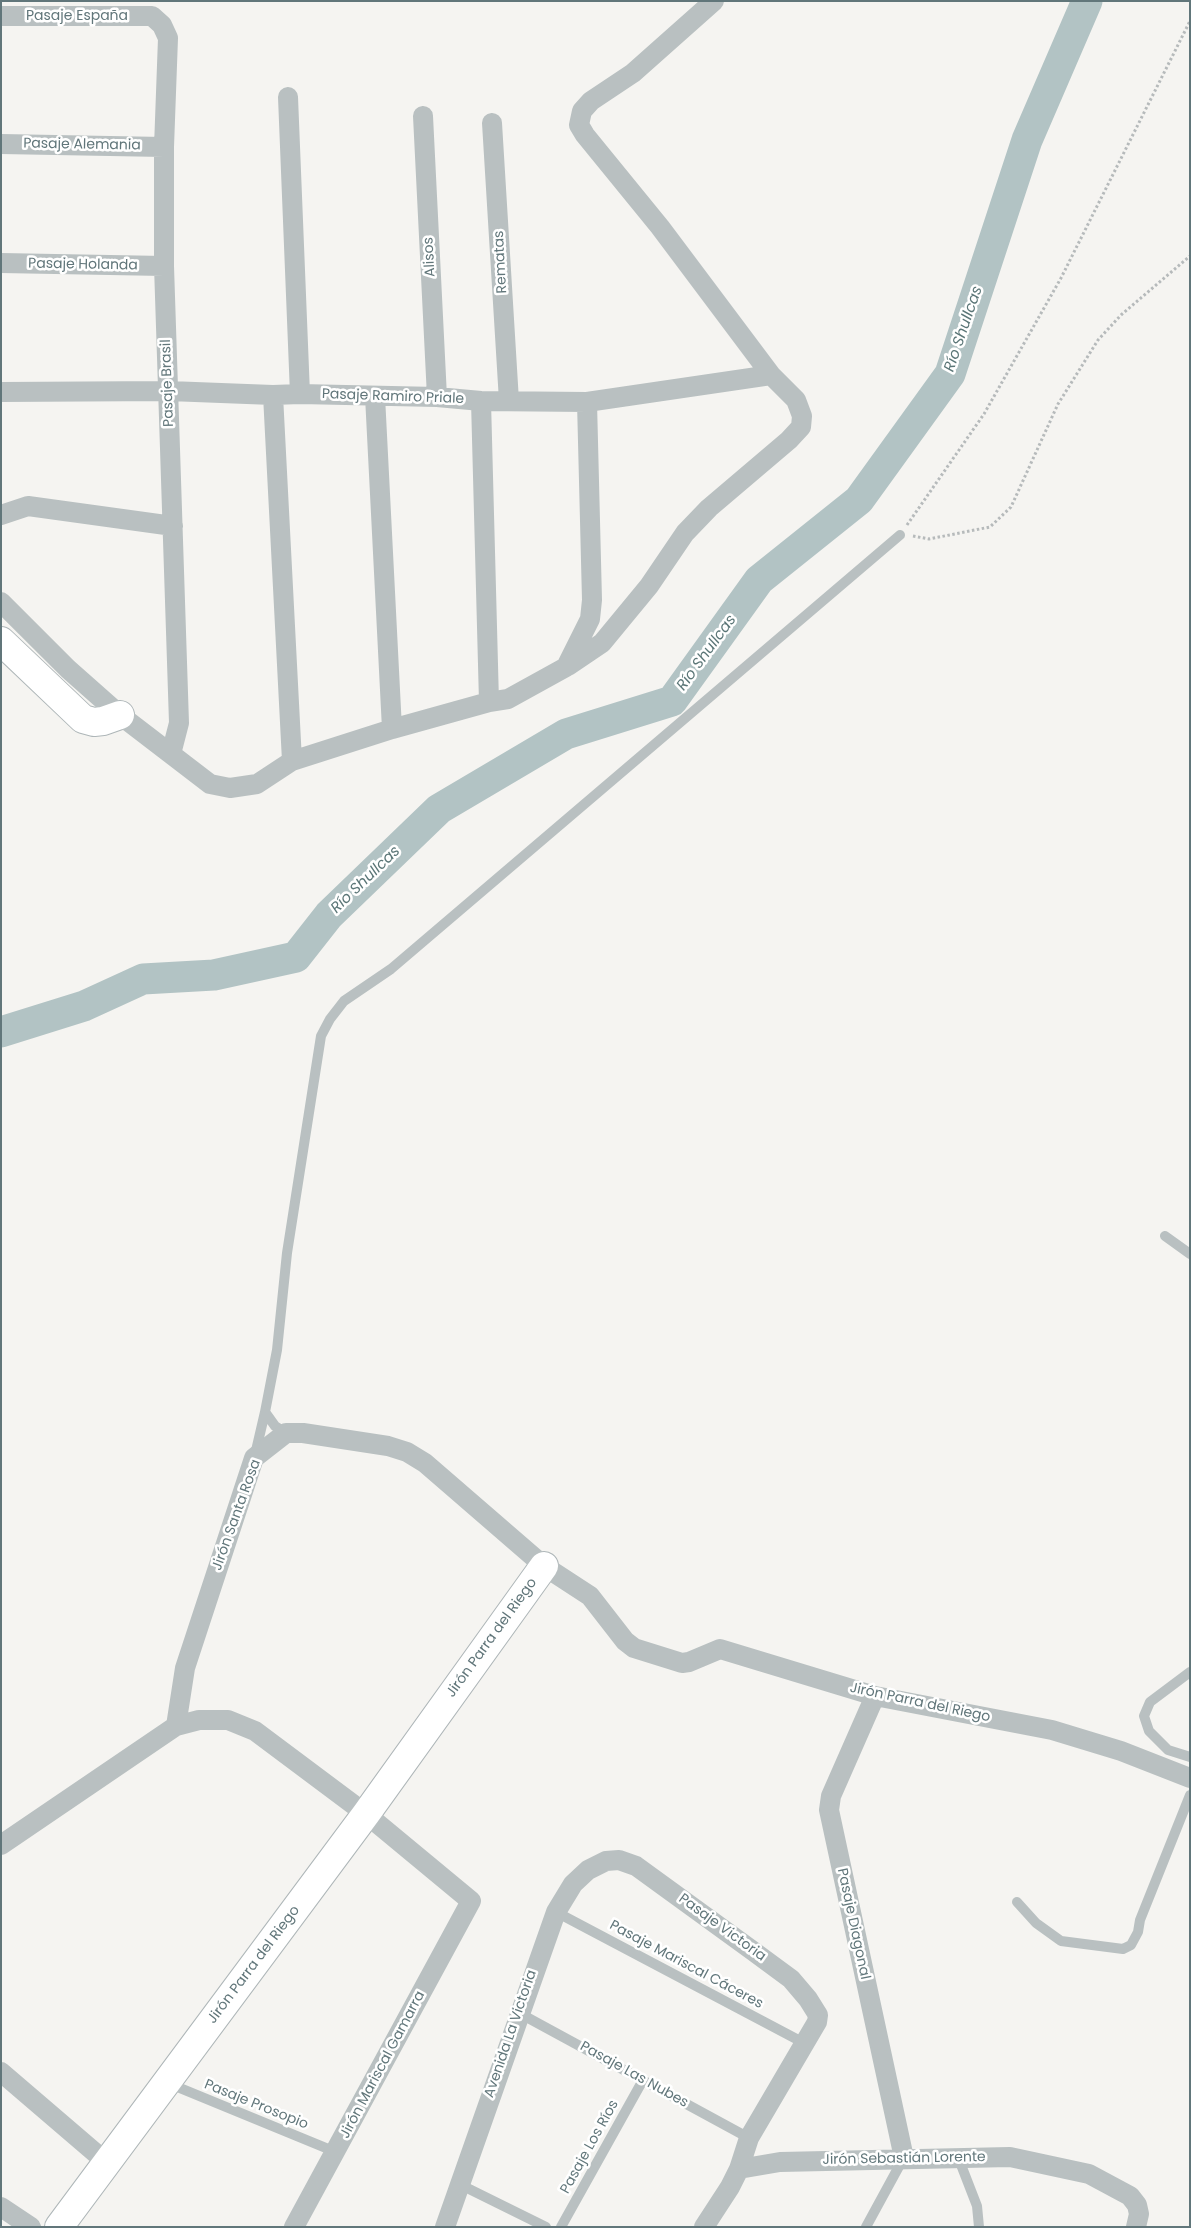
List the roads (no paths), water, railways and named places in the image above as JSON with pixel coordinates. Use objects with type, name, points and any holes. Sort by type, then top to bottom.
[{"type":"street","points":[[1,602],[68,669],[120,715],[210,784],[230,788],[257,784],[292,760],[392,729],[508,698],[566,667],[602,642],[649,586],[685,534],[709,508],[797,433],[801,426],[800,408],[791,393],[771,375],[660,227],[585,136],[579,125],[582,111],[591,101],[633,73],[714,1]]},
{"type":"street","name":"Pasaje España","points":[[1,16],[152,16]]},
{"type":"street","name":"Pasaje Brasil","points":[[152,16],[162,25],[168,38],[164,147],[164,266],[179,723],[171,754]]},
{"type":"street","points":[[288,96],[300,394]]},
{"type":"street","name":"Alisos","points":[[423,116],[437,397]]},
{"type":"street","name":"Rematas","points":[[492,123],[509,401]]},
{"type":"street","name":"Pasaje Alemania","points":[[1,144],[164,147]]},
{"type":"street","name":"Pasaje Holanda","points":[[1,263],[164,266]]},
{"type":"street","name":"Pasaje Ramiro Priale","points":[[1,392],[169,391],[273,395],[437,397],[480,401],[587,402],[771,375]]},
{"type":"street","points":[[273,395],[292,760]]},
{"type":"street","points":[[375,396],[392,729]]},
{"type":"street","points":[[480,401],[489,702]]},
{"type":"street","points":[[566,667],[590,619],[592,600],[587,402]]},
{"type":"street","points":[[1,515],[28,506],[173,526]]},
{"type":"street","points":[[1,641],[83,719],[94,722],[120,715]]},
{"type":"street","points":[[286,1434],[303,1433],[388,1446],[407,1452],[425,1463],[544,1566]]},
{"type":"street","name":"Jirón Santa Rosa","points":[[176,1726],[185,1668],[254,1458],[286,1434]]},
{"type":"street","name":"Jirón Parra del Riego","points":[[59,2227],[366,1814],[544,1566],[590,1596],[625,1641],[634,1648],[682,1663],[720,1649],[875,1696],[1052,1730],[1121,1751],[1190,1778]]},
{"type":"street","name":"Pasaje Diagonal","points":[[875,1696],[831,1796],[829,1810],[904,2158]]},
{"type":"street","points":[[1,1845],[176,1726],[199,1720],[228,1720],[255,1731],[366,1814]]},
{"type":"street","name":"Jirón Mariscal Gamarra","points":[[294,2227],[471,1901],[366,1814]]},
{"type":"street","name":"Pasaje Victoria","points":[[606,1861],[619,1860],[636,1866],[791,1979],[818,2015],[817,2022],[804,2043]]},
{"type":"street","name":"Avenida La Victoria","points":[[445,2227],[519,2012],[556,1912],[573,1884],[588,1870],[606,1861]]},
{"type":"street","points":[[704,2227],[730,2187],[739,2169],[749,2138],[804,2043]]},
{"type":"street","points":[[1,2072],[106,2162]]},
{"type":"street","name":"Jirón Sebastián Lorente","points":[[739,2169],[780,2162],[1010,2157],[1089,2174],[1130,2196],[1137,2205],[1139,2214],[1136,2227]]},
{"type":"street","points":[[1,2207],[32,2227]]},
{"type":"lane","points":[[254,1458],[277,1350],[286,1254],[322,1036],[330,1019],[344,1001],[406,956],[900,535]]},
{"type":"lane","points":[[1164,1236],[1190,1254]]},
{"type":"lane","points":[[264,1412],[275,1426],[286,1434]]},
{"type":"lane","points":[[1190,1672],[1150,1702],[1144,1716],[1149,1731],[1168,1750],[1190,1757]]},
{"type":"lane","points":[[1017,1902],[1036,1923],[1061,1941],[1123,1949],[1131,1945],[1138,1932],[1140,1920],[1190,1795]]},
{"type":"lane","name":"Pasaje Mariscal Cáceres","points":[[556,1912],[804,2043]]},
{"type":"lane","name":"Pasaje Las Nubes","points":[[519,2012],[749,2138]]},
{"type":"lane","name":"Pasaje Los Ríos","points":[[561,2227],[643,2080]]},
{"type":"lane","name":"Pasaje Prosopio","points":[[166,2083],[336,2152]]},
{"type":"lane","points":[[958,2157],[977,2206],[979,2227]]},
{"type":"lane","points":[[866,2227],[904,2158]]},
{"type":"lane","points":[[459,2184],[546,2227]]},
{"type":"waterway","name":"Río Shullcas","points":[[1,1032],[84,1006],[143,979],[214,975],[296,957],[329,915],[439,809],[566,734],[672,701],[759,580],[859,500],[950,374],[1027,140],[1087,1]]}]
